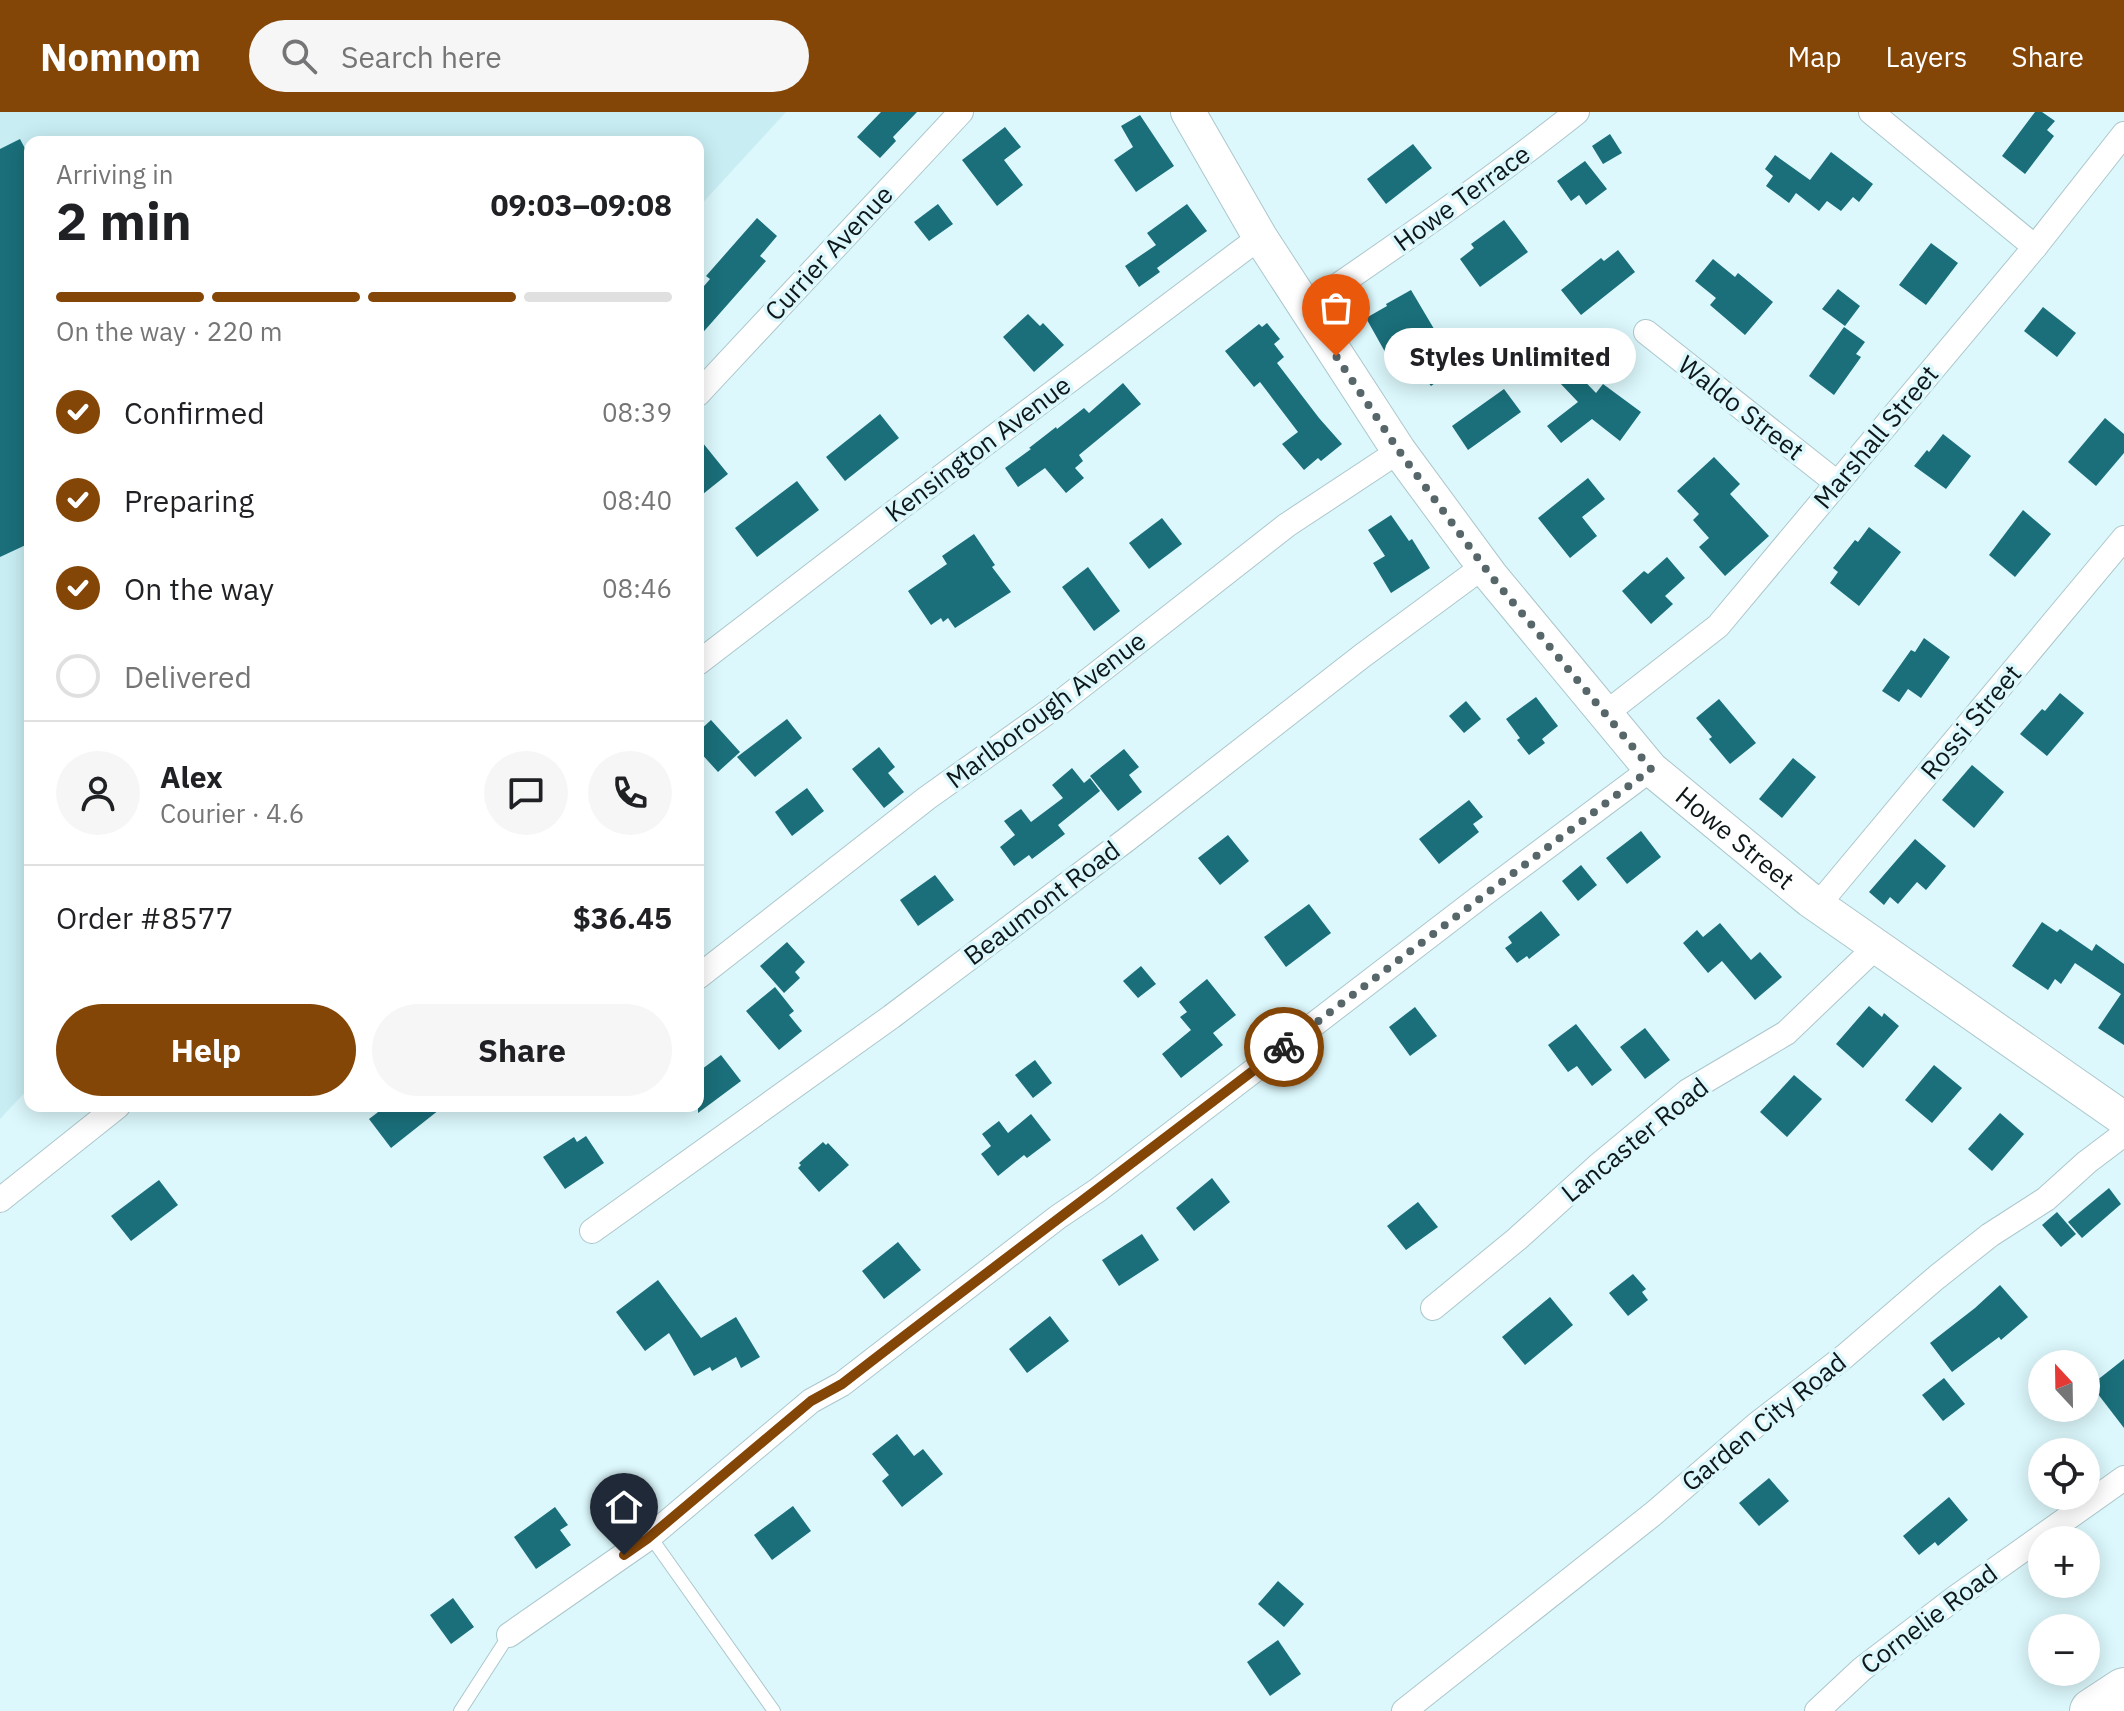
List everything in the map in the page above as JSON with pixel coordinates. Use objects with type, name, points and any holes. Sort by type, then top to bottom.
[{"type":"highway","points":[[2092,1711],[2124,1690]]},
{"type":"main road","name":"Howe Street","points":[[1188,112],[1260,237],[1399,451],[1484,566],[1651,769],[1818,905],[2124,1119]]},
{"type":"street","name":"Currier Avenue","points":[[704,388],[961,112]]},
{"type":"street","name":"Howe Terrace","points":[[1305,308],[1517,160],[1577,112]]},
{"type":"street","points":[[1871,112],[2035,247]]},
{"type":"street","name":"Marshall Street","points":[[1605,714],[1718,626],[2035,247],[2124,134]]},
{"type":"street","name":"Kensington Avenue","points":[[704,658],[1260,237]]},
{"type":"street","name":"Waldo Street","points":[[1646,332],[1837,483]]},
{"type":"street","name":"Marlborough Avenue","points":[[704,972],[927,798],[1052,709],[1287,525],[1399,451]]},
{"type":"street","name":"Rossi Street","points":[[1818,905],[2124,538]]},
{"type":"street","name":"Beaumont Road","points":[[592,1231],[891,1017],[1484,566]]},
{"type":"street","points":[[509,1635],[650,1536],[811,1401],[842,1384],[1651,769]]},
{"type":"street","name":"Lancaster Road","points":[[1433,1308],[1688,1091],[1786,1033],[1876,947]]},
{"type":"street","points":[[0,1200],[110,1112]]},
{"type":"street","name":"Garden City Road","points":[[1404,1711],[1653,1514],[1937,1277],[1990,1235],[2046,1199],[2124,1134]]},
{"type":"street","name":"Cornelie Road","points":[[1817,1711],[1862,1669],[1943,1606],[2124,1478]]},
{"type":"lane","points":[[650,1536],[774,1711]]},
{"type":"lane","points":[[460,1711],[509,1635]]},
{"type":"shaded area","points":[[0,112],[786,112],[704,201],[704,136],[24,136],[24,1093],[0,1119]]},
{"type":"building","points":[[881,112],[917,112],[893,137],[896,141],[880,158],[857,137]]},
{"type":"building","points":[[2035,112],[2042,112],[2055,121],[2047,130],[2054,136],[2025,174],[2002,156]]},
{"type":"building","points":[[1140,115],[1174,166],[1136,192],[1114,160],[1133,147],[1121,126]]},
{"type":"building","points":[[1005,127],[1021,147],[1004,160],[1023,185],[997,206],[962,160]]},
{"type":"building","points":[[1610,134],[1622,153],[1603,164],[1592,146]]},
{"type":"building","points":[[20,139],[24,147],[24,546],[0,557],[0,149]]},
{"type":"building","points":[[1413,144],[1432,168],[1386,204],[1367,179]]},
{"type":"building","points":[[1831,152],[1873,184],[1859,202],[1853,197],[1841,211],[1827,201],[1819,211],[1796,193],[1789,203],[1766,186],[1773,176],[1765,169],[1775,155],[1810,180]]},
{"type":"building","points":[[1585,161],[1607,189],[1586,205],[1579,195],[1571,201],[1557,181]]},
{"type":"building","points":[[938,204],[953,224],[929,241],[914,222]]},
{"type":"building","points":[[1187,204],[1207,231],[1157,268],[1160,272],[1139,287],[1125,266],[1156,245],[1147,233]]},
{"type":"building","points":[[757,218],[777,236],[760,256],[766,261],[704,331],[704,286],[710,279],[706,276]]},
{"type":"building","points":[[1504,220],[1528,252],[1480,287],[1460,259],[1474,248],[1471,244]]},
{"type":"building","points":[[1931,243],[1958,263],[1926,305],[1899,285]]},
{"type":"building","points":[[1618,250],[1635,272],[1581,315],[1561,290],[1601,258],[1604,261]]},
{"type":"building","points":[[1713,259],[1735,277],[1738,273],[1773,302],[1745,335],[1710,305],[1716,298],[1695,281]]},
{"type":"building","points":[[1838,289],[1860,306],[1845,326],[1822,309]]},
{"type":"building","points":[[1411,290],[1440,339],[1452,330],[1471,356],[1431,386],[1403,350],[1389,359],[1366,318]]},
{"type":"building","points":[[2043,307],[2076,333],[2057,357],[2024,331]]},
{"type":"building","points":[[1028,314],[1040,326],[1043,323],[1064,345],[1034,372],[1003,337]]},
{"type":"building","points":[[1267,323],[1280,339],[1274,344],[1284,357],[1277,363],[1342,444],[1304,470],[1282,444],[1298,432],[1260,382],[1254,387],[1225,351],[1259,324],[1262,327]]},
{"type":"building","points":[[1844,327],[1865,342],[1856,354],[1861,357],[1834,395],[1809,376]]},
{"type":"building","points":[[1572,368],[1596,393],[1603,384],[1641,412],[1620,441],[1592,419],[1561,443],[1547,426],[1578,402],[1559,382]]},
{"type":"building","points":[[1123,383],[1141,404],[1079,455],[1083,461],[1075,468],[1084,478],[1066,493],[1045,468],[1018,487],[1005,468],[1084,408],[1089,413]]},
{"type":"building","points":[[1504,389],[1521,412],[1468,450],[1452,426]]},
{"type":"building","points":[[880,414],[899,438],[845,481],[826,457]]},
{"type":"building","points":[[2105,418],[2124,434],[2124,453],[2096,486],[2068,462]]},
{"type":"building","points":[[1943,434],[1971,456],[1946,489],[1914,466]]},
{"type":"building","points":[[704,444],[728,474],[704,493]]},
{"type":"building","points":[[1714,457],[1740,484],[1730,494],[1769,536],[1725,576],[1699,547],[1709,538],[1693,520],[1699,514],[1677,491]]},
{"type":"building","points":[[1588,478],[1605,499],[1582,517],[1597,536],[1570,558],[1538,518]]},
{"type":"building","points":[[797,481],[819,510],[757,557],[735,528]]},
{"type":"building","points":[[2023,510],[2051,534],[2015,577],[1989,555]]},
{"type":"building","points":[[1391,515],[1409,541],[1412,539],[1430,568],[1391,593],[1373,563],[1385,556],[1368,530]]},
{"type":"building","points":[[1162,518],[1182,544],[1149,569],[1129,543]]},
{"type":"building","points":[[1869,527],[1901,552],[1859,606],[1830,583],[1838,572],[1833,568]]},
{"type":"building","points":[[974,534],[995,565],[992,567],[1011,592],[955,628],[948,618],[943,622],[941,618],[931,625],[908,591],[947,564],[942,556]]},
{"type":"building","points":[[1667,557],[1685,578],[1665,596],[1673,604],[1651,624],[1622,591],[1644,571],[1648,574]]},
{"type":"building","points":[[1088,567],[1120,611],[1094,631],[1062,587]]},
{"type":"building","points":[[1924,638],[1950,657],[1921,698],[1908,689],[1899,702],[1882,691],[1911,650],[1915,652]]},
{"type":"building","points":[[2060,693],[2084,713],[2047,756],[2020,734]]},
{"type":"building","points":[[1536,697],[1558,726],[1542,739],[1545,743],[1529,755],[1506,719]]},
{"type":"building","points":[[1719,699],[1756,743],[1730,764],[1696,718]]},
{"type":"building","points":[[1466,701],[1481,719],[1464,733],[1449,716]]},
{"type":"building","points":[[787,719],[802,738],[755,777],[737,757]]},
{"type":"building","points":[[711,720],[740,752],[718,772],[704,757],[704,726]]},
{"type":"building","points":[[879,747],[895,767],[888,773],[904,792],[884,808],[852,769]]},
{"type":"building","points":[[1124,749],[1139,767],[1129,775],[1142,792],[1118,811],[1090,776]]},
{"type":"building","points":[[1793,758],[1816,777],[1782,818],[1759,799]]},
{"type":"building","points":[[1972,765],[2004,792],[1974,828],[1942,800]]},
{"type":"building","points":[[1072,768],[1084,783],[1090,778],[1100,791],[1058,825],[1065,834],[1032,859],[1029,855],[1014,866],[1000,847],[1015,835],[1004,821],[1021,809],[1031,822],[1063,798],[1052,785]]},
{"type":"building","points":[[807,788],[824,811],[792,836],[775,812]]},
{"type":"building","points":[[1469,800],[1483,817],[1473,824],[1479,832],[1439,864],[1419,839]]},
{"type":"building","points":[[1641,831],[1661,857],[1627,884],[1606,858]]},
{"type":"building","points":[[1228,835],[1249,861],[1220,885],[1198,858]]},
{"type":"building","points":[[1915,839],[1946,866],[1926,890],[1917,882],[1898,904],[1890,897],[1884,905],[1869,892]]},
{"type":"building","points":[[1581,865],[1597,885],[1578,901],[1562,881]]},
{"type":"building","points":[[935,875],[954,900],[918,926],[900,900]]},
{"type":"building","points":[[1309,904],[1331,933],[1286,967],[1264,937]]},
{"type":"building","points":[[1541,911],[1560,935],[1529,959],[1527,956],[1517,963],[1505,948],[1512,943],[1508,937]]},
{"type":"building","points":[[2042,922],[2057,932],[2060,929],[2092,951],[2096,944],[2124,964],[2124,1045],[2098,1028],[2121,994],[2075,963],[2061,984],[2055,979],[2048,990],[2012,966]]},
{"type":"building","points":[[1720,923],[1751,960],[1760,952],[1782,977],[1755,1000],[1722,961],[1708,973],[1683,943],[1697,930],[1703,937]]},
{"type":"building","points":[[787,942],[805,962],[795,972],[800,978],[784,993],[760,966]]},
{"type":"building","points":[[1141,966],[1156,984],[1138,998],[1123,981]]},
{"type":"building","points":[[1207,979],[1236,1015],[1213,1033],[1223,1045],[1181,1078],[1162,1054],[1191,1030],[1180,1017],[1187,1012],[1179,1002]]},
{"type":"building","points":[[775,987],[794,1011],[789,1015],[802,1031],[779,1050],[746,1011]]},
{"type":"building","points":[[1869,1006],[1882,1017],[1884,1013],[1899,1026],[1863,1068],[1836,1044]]},
{"type":"building","points":[[1415,1007],[1437,1036],[1410,1056],[1389,1027]]},
{"type":"building","points":[[1576,1024],[1612,1070],[1592,1086],[1577,1066],[1568,1072],[1548,1045]]},
{"type":"building","points":[[1645,1028],[1670,1060],[1645,1079],[1620,1047]]},
{"type":"building","points":[[721,1055],[741,1081],[704,1109],[704,1068]]},
{"type":"building","points":[[1035,1060],[1052,1083],[1033,1098],[1015,1075]]},
{"type":"building","points":[[1934,1065],[1962,1088],[1932,1123],[1905,1100]]},
{"type":"building","points":[[1794,1075],[1822,1099],[1787,1137],[1760,1112]]},
{"type":"building","points":[[378,1112],[436,1112],[391,1148],[369,1119]]},
{"type":"building","points":[[2000,1113],[2024,1134],[1992,1171],[1968,1149]]},
{"type":"building","points":[[1031,1114],[1051,1140],[1027,1158],[1024,1155],[998,1176],[981,1154],[991,1146],[982,1134],[999,1121],[1008,1133]]},
{"type":"building","points":[[586,1136],[604,1163],[565,1189],[543,1157],[574,1137],[577,1142]]},
{"type":"building","points":[[823,1142],[828,1143],[849,1165],[819,1192],[798,1168],[799,1163]]},
{"type":"building","points":[[1212,1178],[1230,1202],[1194,1231],[1176,1208]]},
{"type":"building","points":[[159,1180],[178,1205],[131,1241],[111,1216]]},
{"type":"building","points":[[2109,1188],[2121,1204],[2082,1238],[2068,1222]]},
{"type":"building","points":[[1418,1202],[1438,1227],[1406,1250],[1387,1226]]},
{"type":"building","points":[[2057,1212],[2076,1234],[2061,1247],[2042,1225]]},
{"type":"building","points":[[1142,1234],[1159,1260],[1119,1286],[1102,1260]]},
{"type":"building","points":[[898,1242],[921,1270],[884,1299],[862,1271]]},
{"type":"building","points":[[1633,1274],[1646,1289],[1642,1292],[1648,1300],[1628,1316],[1609,1293]]},
{"type":"building","points":[[658,1280],[701,1338],[736,1317],[760,1357],[741,1368],[736,1357],[712,1371],[710,1367],[694,1376],[669,1333],[645,1351],[616,1312]]},
{"type":"building","points":[[2000,1285],[2028,1317],[2001,1340],[1999,1337],[1952,1372],[1930,1343]]},
{"type":"building","points":[[1550,1297],[1573,1325],[1525,1365],[1502,1337]]},
{"type":"building","points":[[1050,1316],[1069,1341],[1027,1373],[1009,1349]]},
{"type":"building","points":[[2124,1359],[2124,1428],[2100,1397],[2100,1378]]},
{"type":"building","points":[[1944,1378],[1965,1404],[1943,1421],[1922,1395]]},
{"type":"building","points":[[897,1434],[914,1456],[923,1449],[943,1474],[902,1507],[882,1481],[889,1475],[872,1454]]},
{"type":"building","points":[[1769,1478],[1789,1501],[1759,1526],[1739,1503]]},
{"type":"building","points":[[1949,1497],[1968,1520],[1938,1546],[1935,1542],[1919,1555],[1903,1536]]},
{"type":"building","points":[[793,1506],[811,1531],[772,1560],[754,1535]]},
{"type":"building","points":[[555,1507],[568,1525],[560,1530],[571,1545],[536,1569],[514,1537]]},
{"type":"building","points":[[1278,1581],[1304,1604],[1284,1627],[1258,1604]]},
{"type":"building","points":[[453,1598],[474,1627],[451,1644],[430,1615]]},
{"type":"building","points":[[1278,1640],[1301,1674],[1270,1696],[1247,1662]]},
{"type":"way so far","points":[[1284,1047],[1651,769],[1491,576],[1399,451],[1336,356]]},
{"type":"place","name":"Styles Unlimited","points":[[1336,356]]},
{"type":"route","points":[[624,1555],[811,1401],[842,1384],[1284,1047]]}]
